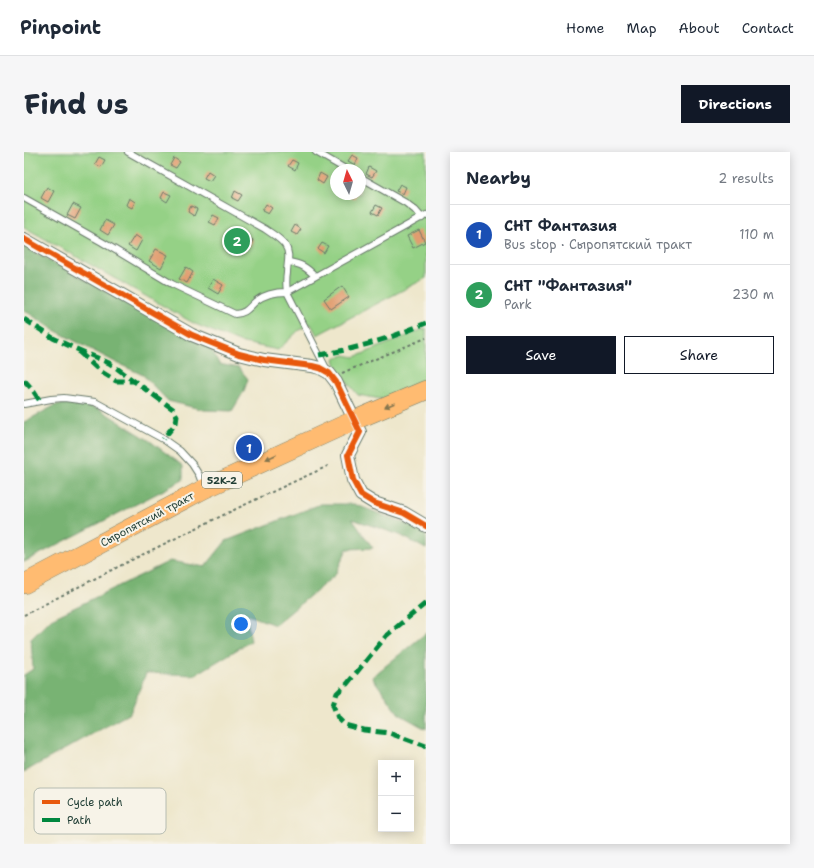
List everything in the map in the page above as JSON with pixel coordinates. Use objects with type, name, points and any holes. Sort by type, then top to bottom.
[{"type":"main road","name":"Сыропятский тракт","points":[[24,597],[210,499],[426,390]]},
{"type":"main road","name":"Сыропятский тракт","points":[[24,584],[204,489],[357,426],[426,404]]},
{"type":"street","points":[[24,239],[192,334],[239,354],[264,360],[312,366],[320,368],[330,375],[336,382],[357,426],[348,455],[353,480],[361,495],[374,503],[404,513],[426,526]]},
{"type":"lane","points":[[128,152],[276,237],[285,245],[289,262],[286,275],[287,292],[330,375]]},
{"type":"lane","points":[[316,152],[337,164]]},
{"type":"lane","points":[[24,198],[172,284],[229,312],[241,314],[248,310],[256,301],[266,295],[278,292],[287,292],[424,217],[406,203],[366,180]]},
{"type":"lane","points":[[289,262],[299,264],[315,276]]},
{"type":"lane","points":[[24,404],[64,398],[95,402],[163,439],[180,452],[192,464],[199,475],[204,489]]},
{"type":"path","points":[[330,375],[426,338]]},
{"type":"path","points":[[24,615],[289,483],[328,466]]},
{"type":"green space","points":[[24,152],[426,152],[426,278],[317,335],[311,324],[299,330],[278,350],[239,342],[195,324],[24,227]]},
{"type":"green space","points":[[24,246],[212,350],[219,364],[239,368],[248,379],[244,391],[232,411],[204,410],[168,401],[143,375],[56,331],[24,310]]},
{"type":"green space","points":[[426,328],[426,380],[381,399],[358,395],[337,369],[334,359],[345,355],[355,357]]},
{"type":"green space","points":[[74,402],[99,409],[150,441],[183,466],[183,480],[24,562],[24,422],[56,405]]},
{"type":"green space","points":[[321,504],[354,504],[422,530],[426,537],[426,549],[400,535],[352,519],[373,548],[347,549],[335,575],[275,625],[246,614],[251,641],[195,675],[146,673],[130,713],[24,772],[24,675],[33,669],[31,639],[51,619],[170,561],[205,567],[226,541]]},
{"type":"green space","points":[[426,633],[426,729],[399,714],[372,677]]},
{"type":"building","points":[[352,155],[358,158],[355,164],[348,161]]},
{"type":"building","points":[[99,157],[105,160],[101,167],[95,164]]},
{"type":"building","points":[[174,158],[180,162],[176,168],[170,165]]},
{"type":"building","points":[[292,160],[298,163],[295,170],[288,166]]},
{"type":"building","points":[[369,167],[376,171],[372,177],[366,174]]},
{"type":"building","points":[[208,171],[214,175],[210,181],[204,178]]},
{"type":"building","points":[[320,173],[327,177],[323,184],[317,180]]},
{"type":"building","points":[[400,184],[406,187],[403,194],[396,191]]},
{"type":"building","points":[[47,187],[54,191],[48,202],[41,198]]},
{"type":"building","points":[[235,191],[242,195],[238,201],[232,198]]},
{"type":"building","points":[[164,192],[171,195],[167,202],[161,198]]},
{"type":"building","points":[[129,198],[135,202],[132,208],[126,205]]},
{"type":"building","points":[[73,204],[81,208],[75,219],[67,215]]},
{"type":"building","points":[[266,204],[272,208],[268,214],[262,211]]},
{"type":"building","points":[[376,205],[382,208],[378,215],[372,212]]},
{"type":"building","points":[[191,206],[197,209],[194,216],[188,212]]},
{"type":"building","points":[[213,215],[219,218],[215,225],[209,222]]},
{"type":"building","points":[[105,220],[114,225],[108,235],[100,230]]},
{"type":"building","points":[[295,225],[301,229],[297,235],[291,232]]},
{"type":"building","points":[[419,230],[425,242],[413,248],[407,236]]},
{"type":"building","points":[[135,235],[142,240],[136,251],[128,246]]},
{"type":"building","points":[[247,236],[253,240],[250,246],[243,243]]},
{"type":"building","points":[[322,243],[328,246],[324,253],[318,249]]},
{"type":"building","points":[[156,249],[168,255],[161,268],[149,261]]},
{"type":"building","points":[[186,267],[193,272],[187,283],[179,279]]},
{"type":"building","points":[[213,279],[223,285],[218,294],[208,288]]},
{"type":"building","points":[[342,286],[349,297],[331,309],[324,299]]},
{"type":"marked path","points":[[24,319],[53,338],[109,363],[173,409],[177,416],[176,423],[163,439]]},
{"type":"marked path","points":[[319,355],[347,350],[374,342],[426,323]]},
{"type":"marked path","points":[[79,352],[100,371],[116,381],[134,381]]},
{"type":"marked path","points":[[24,380],[40,401]]},
{"type":"marked path","points":[[426,603],[387,635],[347,684],[337,693],[333,705],[338,718],[345,725],[364,730],[389,733],[426,746]]},
{"type":"cycle path","points":[[24,239],[192,335],[239,354],[264,360],[312,366],[329,373],[336,382],[360,432],[348,455],[353,480],[361,495],[374,503],[404,513],[426,526]]},
{"type":"place","name":"СНТ \"Фантазия\"","points":[[237,241]]},
{"type":"place","name":"СНТ Фантазия","points":[[249,448]]}]
